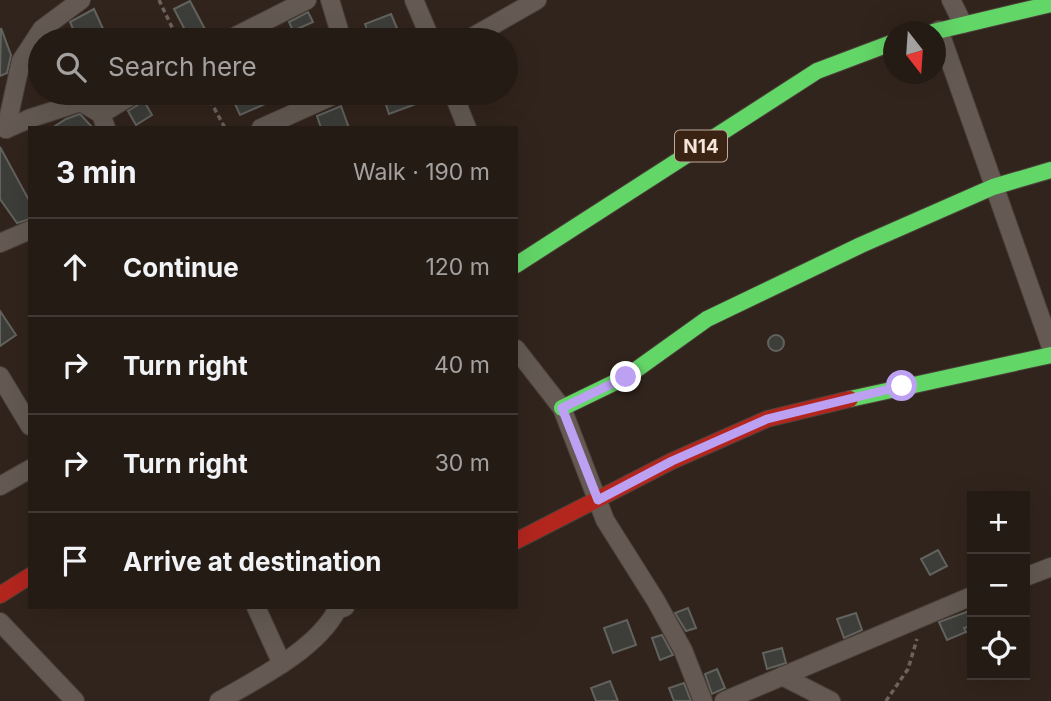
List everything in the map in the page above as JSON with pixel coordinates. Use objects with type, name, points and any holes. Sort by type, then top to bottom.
[{"type":"street","points":[[43,28],[81,0]]},
{"type":"street","points":[[252,28],[307,0]]},
{"type":"street","points":[[330,0],[338,28]]},
{"type":"street","points":[[414,0],[426,28]]},
{"type":"street","points":[[488,28],[537,0]]},
{"type":"street","points":[[951,0],[963,24]]},
{"type":"street","points":[[946,28],[1051,4]]},
{"type":"street","name":"N14","points":[[518,257],[817,71],[883,46]]},
{"type":"street","points":[[28,50],[21,61],[6,130],[31,118],[72,105]]},
{"type":"street","points":[[946,58],[1051,347]]},
{"type":"street","points":[[85,105],[103,121],[122,105]]},
{"type":"street","points":[[265,126],[312,105]]},
{"type":"street","points":[[458,105],[466,126]]},
{"type":"street","points":[[562,408],[626,377],[707,319],[861,245],[993,187],[1051,170]]},
{"type":"street","points":[[0,243],[28,231]]},
{"type":"street","points":[[518,352],[562,408],[605,520],[683,650],[703,701]]},
{"type":"street","points":[[518,540],[672,461],[767,419],[902,386],[1051,355]]},
{"type":"street","points":[[0,376],[28,423]]},
{"type":"street","points":[[0,486],[28,470]]},
{"type":"street","points":[[1030,575],[1051,567]]},
{"type":"street","points":[[0,596],[28,577]]},
{"type":"street","points":[[724,701],[967,598]]},
{"type":"street","points":[[257,609],[282,664]]},
{"type":"street","points":[[219,701],[282,664],[331,621],[338,609]]},
{"type":"street","points":[[0,622],[75,701]]},
{"type":"street","points":[[782,676],[831,701]]},
{"type":"path","points":[[159,0],[172,28]]},
{"type":"path","points":[[213,105],[224,126]]},
{"type":"path","points":[[886,701],[908,669],[923,617]]},
{"type":"building","points":[[190,1],[204,28],[184,28],[174,9]]},
{"type":"building","points":[[94,9],[103,28],[73,28],[70,22]]},
{"type":"building","points":[[308,12],[313,22],[300,28],[292,28],[289,22]]},
{"type":"building","points":[[391,14],[397,28],[366,28],[365,24]]},
{"type":"building","points":[[1,28],[11,55],[7,73],[0,76]]},
{"type":"building","points":[[138,105],[146,105],[152,115],[136,125],[128,111]]},
{"type":"building","points":[[235,105],[263,105],[240,115]]},
{"type":"building","points":[[386,105],[413,105],[389,114]]},
{"type":"building","points":[[341,106],[348,126],[320,126],[317,116]]},
{"type":"building","points":[[80,114],[91,126],[55,126]]},
{"type":"building","points":[[0,147],[28,198],[28,220],[17,223],[0,199]]},
{"type":"building","points":[[0,311],[16,335],[0,346]]},
{"type":"building","points":[[776,335],[782,337],[782,349],[776,351],[770,349],[768,343],[770,337]]},
{"type":"building","points":[[938,550],[947,566],[930,575],[921,559]]},
{"type":"building","points":[[688,608],[696,628],[686,631],[675,613]]},
{"type":"building","points":[[967,612],[967,627],[964,628],[966,632],[947,640],[939,622]]},
{"type":"building","points":[[856,613],[862,630],[844,638],[837,619]]},
{"type":"building","points":[[627,620],[636,645],[613,653],[604,628]]},
{"type":"building","points":[[662,635],[673,655],[660,660],[652,638]]},
{"type":"building","points":[[782,648],[786,663],[767,669],[763,653]]},
{"type":"building","points":[[717,669],[725,688],[712,694],[705,674]]},
{"type":"building","points":[[610,681],[618,701],[596,701],[591,688]]},
{"type":"building","points":[[684,683],[691,701],[674,701],[669,688]]},
{"type":"traffic: fast","points":[[946,29],[1051,4]]},
{"type":"traffic: fast","points":[[518,264],[817,71],[883,46]]},
{"type":"traffic: fast","points":[[562,408],[626,377],[707,319],[861,245],[993,187],[1051,170]]},
{"type":"traffic: fast","points":[[850,399],[1051,355]]},
{"type":"traffic: jam","points":[[518,540],[672,461],[767,419],[850,399]]},
{"type":"traffic: jam","points":[[0,595],[28,577]]},
{"type":"route","points":[[626,377],[562,408],[598,500],[672,461],[767,419],[902,386]]}]
